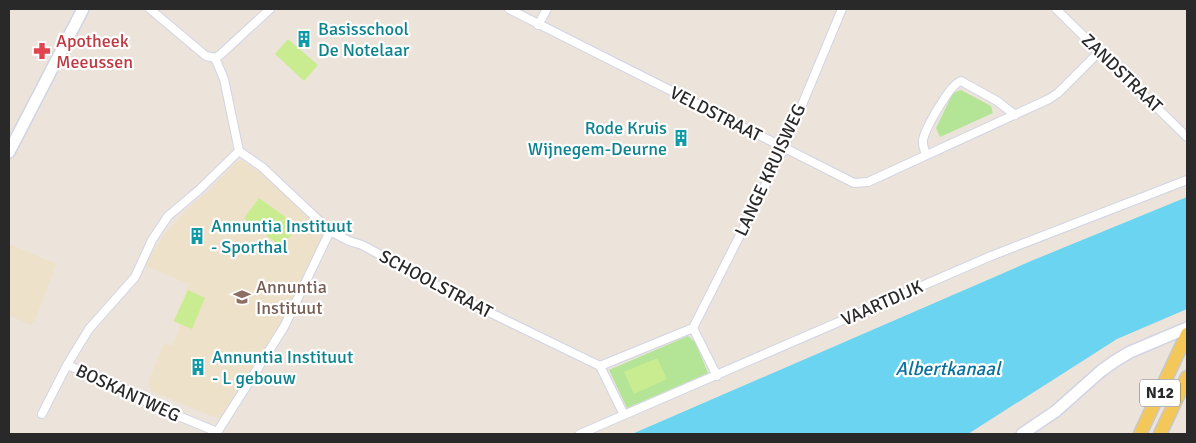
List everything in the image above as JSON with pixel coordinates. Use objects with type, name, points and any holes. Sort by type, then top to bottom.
[{"type":"main road","name":"N12","points":[[1140,434],[1187,334]]},
{"type":"main road","name":"N12","points":[[1160,434],[1187,377]]},
{"type":"street","points":[[9,152],[12,138],[82,9]]},
{"type":"street","points":[[150,9],[206,56],[215,58],[270,9]]},
{"type":"street","name":"VELDSTRAAT","points":[[509,9],[854,183],[868,182],[1049,99],[1058,93],[1100,51]]},
{"type":"street","points":[[538,25],[547,9]]},
{"type":"street","name":"LANGE KRUISWEG","points":[[693,328],[784,148],[842,9]]},
{"type":"street","name":"ZANDSTRAAT","points":[[1056,9],[1187,137]]},
{"type":"street","points":[[215,58],[224,79],[239,151]]},
{"type":"street","points":[[926,155],[922,143],[925,133],[956,82],[961,81],[974,87],[1015,114]]},
{"type":"street","name":"SCHOOLSTRAAT","points":[[239,151],[262,167],[330,231],[349,241],[362,245],[464,300],[600,366]]},
{"type":"street","name":"BOSKANTWEG","points":[[42,414],[67,365],[89,329],[135,277],[152,240],[168,216],[199,190],[239,151]]},
{"type":"street","name":"VAARTDIJK","points":[[580,434],[991,256],[1187,180]]},
{"type":"street","points":[[216,433],[284,327],[330,231]]},
{"type":"street","points":[[624,416],[600,366],[693,328],[717,376]]},
{"type":"street","points":[[1022,434],[1056,411],[1115,361],[1130,352],[1187,328]]},
{"type":"street","name":"BOSKANTWEG","points":[[67,365],[122,387],[150,404],[216,433]]},
{"type":"shaded area","name":"Annuntia Instituut","points":[[243,160],[257,172],[262,167],[330,231],[295,306],[225,419],[211,416],[151,391],[148,382],[164,343],[172,346],[180,325],[173,322],[189,284],[146,266],[147,260],[167,231],[188,208],[210,190],[236,162]]},
{"type":"shaded area","points":[[9,244],[56,264],[35,321],[30,325],[9,315]]},
{"type":"green space","points":[[288,39],[318,65],[304,81],[275,54]]},
{"type":"green space","points":[[961,90],[991,106],[993,113],[940,137],[936,128],[953,93]]},
{"type":"green space","points":[[259,198],[298,226],[282,247],[244,218]]},
{"type":"green space","points":[[188,290],[205,298],[192,329],[174,321]]},
{"type":"green space","points":[[688,336],[695,342],[708,373],[627,408],[609,370]]},
{"type":"green space","points":[[657,358],[667,379],[634,394],[624,372]]},
{"type":"water","name":"Albertkanaal","points":[[1187,197],[1187,309],[1117,339],[968,434],[632,434],[1031,261]]},
{"type":"place","name":"Basisschool De Notelaar","points":[[304,39]]},
{"type":"place","name":"Apotheek Meeussen","points":[[42,51]]},
{"type":"place","name":"Rode Kruis Wijnegem-Deurne","points":[[681,138]]},
{"type":"place","name":"Annuntia Instituut - Sporthal","points":[[197,236]]},
{"type":"place","name":"Annuntia Instituut","points":[[242,297]]},
{"type":"place","name":"Annuntia Instituut - L gebouw","points":[[198,367]]}]
